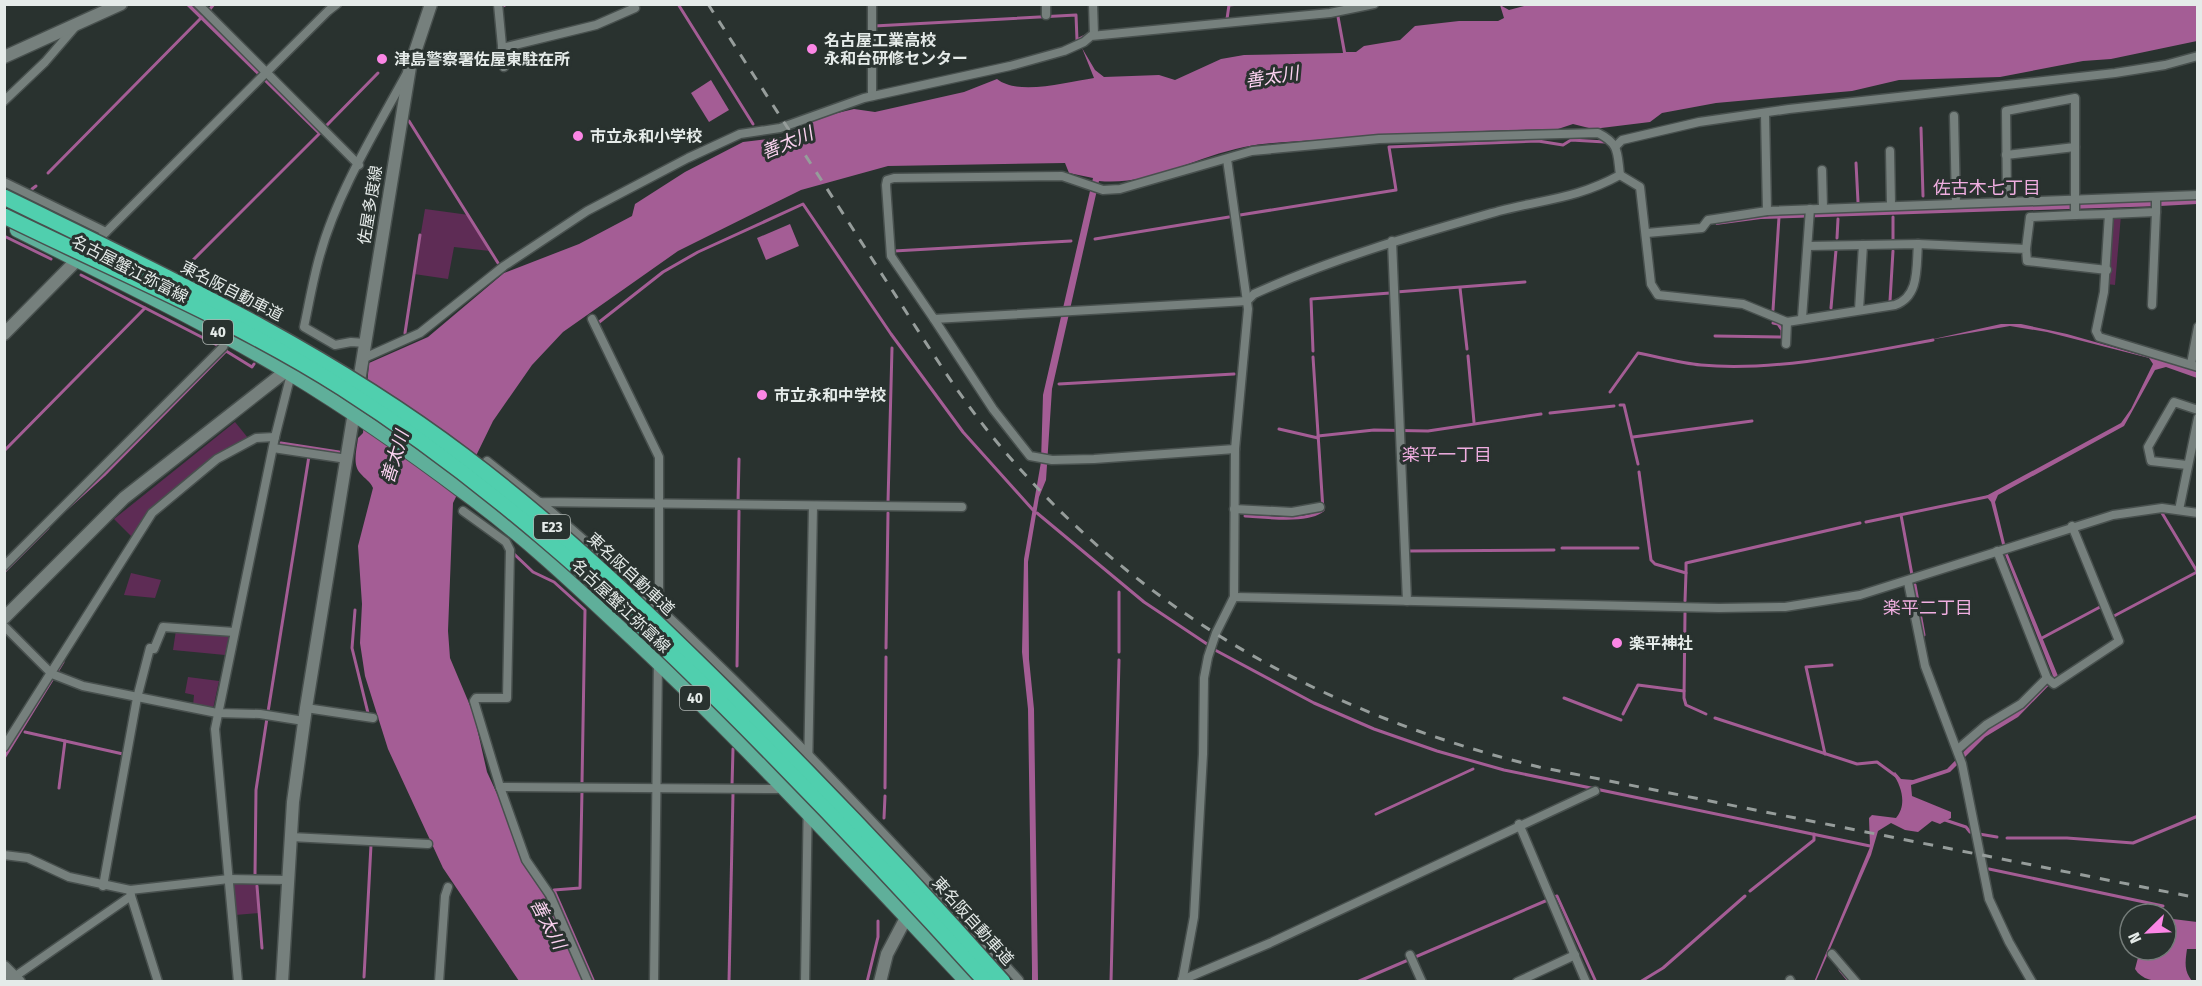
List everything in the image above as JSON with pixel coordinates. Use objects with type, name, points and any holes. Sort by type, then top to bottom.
[{"type":"highway","name":"東名阪自動車道","points":[[4,197],[232,310],[294,344],[367,389],[464,455],[539,515],[678,642],[812,776],[930,899],[1004,981]]},
{"type":"highway","name":"東名阪自動車道","points":[[4,216],[227,322],[288,355],[342,388],[456,466],[530,525],[668,650],[803,785],[986,981]]},
{"type":"main road","name":"名古屋蟹江弥富線","points":[[4,224],[227,337],[289,373],[359,417],[468,495],[540,552],[658,662],[808,810],[907,916],[960,977]]},
{"type":"street","points":[[4,57],[121,4]]},
{"type":"street","points":[[198,4],[263,75],[359,165]]},
{"type":"street","points":[[4,334],[337,4]]},
{"type":"street","name":"佐屋多度線","points":[[282,981],[293,802],[305,715],[347,459],[359,417],[362,359],[410,67],[431,4]]},
{"type":"street","points":[[498,4],[504,67]]},
{"type":"street","points":[[502,48],[596,25],[635,8],[633,4]]},
{"type":"street","points":[[872,4],[872,96]]},
{"type":"street","points":[[1046,4],[1046,15]]},
{"type":"street","points":[[1093,4],[1094,35]]},
{"type":"street","points":[[362,359],[420,333],[504,266],[586,211],[740,134],[780,128],[872,96],[1010,66],[1064,51],[1094,35],[1374,4]]},
{"type":"street","points":[[4,101],[45,62],[78,24]]},
{"type":"street","points":[[1616,146],[1622,140],[1699,122],[2115,73],[2165,65],[2198,56]]},
{"type":"street","points":[[365,343],[351,342],[334,345],[304,327],[320,255],[380,120],[410,67]]},
{"type":"street","points":[[2007,201],[2006,111],[2075,98],[2074,206]]},
{"type":"street","points":[[1765,114],[1767,211]]},
{"type":"street","points":[[1954,116],[1956,203]]},
{"type":"street","points":[[1235,449],[1052,460],[1030,456],[993,409],[891,256],[888,180],[933,176],[1062,176],[1094,187],[1120,189],[1252,151],[1379,139],[1598,133],[1611,139],[1616,146],[1620,175]]},
{"type":"street","points":[[2006,155],[2075,147]]},
{"type":"street","points":[[1890,151],[1891,205]]},
{"type":"street","points":[[1182,981],[1194,917],[1203,754],[1204,678],[1216,633],[1234,597],[1235,449],[1247,301],[1227,159]]},
{"type":"street","points":[[1822,170],[1823,208]]},
{"type":"street","points":[[1620,175],[1640,187],[1652,284],[1658,295],[1743,304],[1787,322],[1905,302],[1914,290],[1918,244]]},
{"type":"street","points":[[934,318],[1247,301],[1254,294],[1298,274],[1392,241],[1516,207],[1557,200],[1595,189],[1620,175]]},
{"type":"street","points":[[4,182],[106,232]]},
{"type":"street","points":[[2107,270],[2027,261],[2026,249],[2030,217],[2074,206],[2109,214],[2198,195]]},
{"type":"street","points":[[1647,233],[1702,228],[1708,220],[1767,211],[1809,214],[1823,208],[2007,201],[2074,206],[2156,204]]},
{"type":"street","points":[[2152,305],[2156,204]]},
{"type":"street","points":[[1802,318],[1809,214]]},
{"type":"street","points":[[2109,214],[2107,270],[2096,331],[2099,337],[2194,366],[2198,327]]},
{"type":"street","points":[[1392,241],[1407,601]]},
{"type":"street","points":[[1808,246],[1918,244],[2026,249]]},
{"type":"street","points":[[1859,310],[1863,245]]},
{"type":"street","points":[[4,566],[224,347],[227,337],[247,302]]},
{"type":"street","points":[[592,319],[659,457],[654,981]]},
{"type":"street","points":[[1786,344],[1787,322]]},
{"type":"street","points":[[238,981],[215,753],[217,712],[289,373]]},
{"type":"street","points":[[4,618],[124,498],[289,373]]},
{"type":"street","points":[[2187,465],[2151,461],[2148,447],[2174,402],[2198,410]]},
{"type":"street","points":[[2179,510],[2198,418]]},
{"type":"street","points":[[4,747],[54,674],[152,513],[217,459],[256,438],[275,437]]},
{"type":"street","points":[[273,448],[347,459]]},
{"type":"street","points":[[487,460],[540,502],[659,606],[808,752],[1019,980]]},
{"type":"street","points":[[540,502],[962,507]]},
{"type":"street","points":[[805,981],[813,507]]},
{"type":"street","points":[[1234,509],[1292,512],[1320,507]]},
{"type":"street","points":[[1234,597],[1719,608],[1785,607],[1860,595],[1908,582],[2072,526],[2146,509],[2198,513]]},
{"type":"street","points":[[463,511],[506,542],[510,550],[507,698],[476,698],[474,700],[500,787],[526,860],[550,895],[588,981]]},
{"type":"street","points":[[1959,752],[1986,725],[2021,704],[2050,680],[2119,641],[2072,526]]},
{"type":"street","points":[[2002,550],[2050,680]]},
{"type":"street","points":[[1908,582],[1925,666],[1959,752],[1989,899],[2008,942],[2032,981]]},
{"type":"street","points":[[4,626],[54,674],[83,686],[217,712],[373,718]]},
{"type":"street","points":[[103,886],[137,698],[150,648],[154,649],[161,628],[234,632]]},
{"type":"street","points":[[500,787],[777,789],[782,785]]},
{"type":"street","points":[[1182,981],[1281,938],[1519,824],[1595,791]]},
{"type":"street","points":[[1519,824],[1586,981]]},
{"type":"street","points":[[291,837],[428,844]]},
{"type":"street","points":[[4,855],[28,858],[69,877],[131,893],[228,879],[288,880]]},
{"type":"street","points":[[439,981],[445,896],[448,887]]},
{"type":"street","points":[[11,977],[131,893]]},
{"type":"street","points":[[131,893],[158,981]]},
{"type":"street","points":[[880,981],[887,954],[907,916]]},
{"type":"street","points":[[960,977],[987,945]]},
{"type":"street","points":[[1832,954],[1856,981]]},
{"type":"street","points":[[1517,981],[1575,955]]},
{"type":"street","points":[[1412,958],[1422,981]]},
{"type":"shaded area","points":[[425,209],[469,215],[490,251],[454,247],[448,279],[414,274]]},
{"type":"shaded area","points":[[2110,215],[2121,215],[2115,285],[2107,284]]},
{"type":"shaded area","points":[[235,422],[248,438],[151,512],[133,538],[114,519]]},
{"type":"shaded area","points":[[131,573],[161,580],[155,598],[124,595]]},
{"type":"shaded area","points":[[176,630],[226,633],[229,636],[225,655],[173,650]]},
{"type":"shaded area","points":[[188,677],[219,681],[213,709],[193,706],[194,695],[185,693]]},
{"type":"shaded area","points":[[235,882],[257,883],[259,913],[235,915],[232,885]]},
{"type":"water","name":"善太川","points":[[1532,4],[2197,5],[2197,41],[2111,59],[2083,61],[2000,77],[1899,80],[1852,91],[1716,103],[1662,113],[1650,122],[1593,129],[1573,124],[1558,129],[1407,134],[1262,144],[1226,152],[1154,175],[1118,181],[1099,181],[1052,389],[1046,480],[1039,497],[1028,562],[1029,659],[1034,709],[1038,981],[1032,981],[1028,709],[1022,652],[1024,559],[1041,462],[1043,395],[1093,178],[1069,173],[1065,163],[888,166],[801,190],[678,251],[563,332],[532,365],[493,421],[453,503],[448,631],[450,658],[474,715],[487,772],[504,809],[519,854],[541,888],[583,981],[519,981],[443,868],[388,749],[365,676],[360,643],[362,604],[358,546],[373,488],[358,469],[356,456],[358,438],[363,433],[369,363],[428,337],[504,273],[579,244],[632,216],[635,204],[685,172],[743,142],[785,137],[821,117],[854,109],[875,112],[964,92],[997,79],[1017,87],[1030,87],[1094,78],[1082,48],[1095,70],[1104,77],[1159,75],[1175,80],[1221,59],[1244,55],[1343,53],[1336,14],[1339,14],[1346,52],[1356,52],[1364,46],[1400,40],[1415,26],[1459,21],[1498,21],[1504,18],[1500,5],[1509,10]]},
{"type":"water","points":[[186,5],[191,5],[322,132],[319,135]]},
{"type":"water","points":[[711,80],[729,110],[709,122],[691,93]]},
{"type":"water","points":[[2198,199],[2197,204],[2160,206],[1761,219],[1716,225],[1715,222],[1769,215]]},
{"type":"water","points":[[790,224],[799,246],[766,260],[757,238]]},
{"type":"water","points":[[2001,324],[2021,324],[2067,334],[2197,371],[2197,378],[2166,367],[2155,370],[2124,426],[1998,495],[1995,502],[2007,552],[2058,676],[2018,717],[1985,737],[1950,772],[1911,785],[1912,796],[1951,812],[1951,818],[1940,824],[1932,821],[1918,832],[1905,830],[1891,823],[1878,831],[1871,855],[1814,982],[1870,847],[1869,818],[1872,815],[1896,818],[1899,813],[1902,796],[1893,774],[1895,772],[1901,779],[1913,780],[1947,769],[1984,731],[2026,705],[2053,676],[2004,552],[1991,502],[1986,496],[2121,423],[2131,409],[2153,364],[2149,358],[2047,332],[2010,326],[1929,340]]},
{"type":"water","points":[[2178,920],[2197,922],[2197,949],[2187,949],[2186,958],[2186,970],[2192,981],[2153,981],[2135,969],[2137,962],[2178,962]]},
{"type":"waterway","points":[[210,9],[214,4]]},
{"type":"waterway","points":[[503,6],[507,4]]},
{"type":"waterway","points":[[678,4],[753,124]]},
{"type":"waterway","points":[[1227,19],[1229,5],[1239,4]]},
{"type":"waterway","points":[[874,26],[1076,15],[1077,40],[1087,35]]},
{"type":"waterway","points":[[48,173],[203,16]]},
{"type":"waterway","points":[[327,125],[378,73]]},
{"type":"waterway","points":[[409,121],[498,263]]},
{"type":"waterway","points":[[1921,128],[1923,196]]},
{"type":"waterway","points":[[188,265],[320,133]]},
{"type":"waterway","points":[[1240,215],[1396,190],[1389,147],[1538,141],[1563,145],[1571,140],[1605,142]]},
{"type":"waterway","points":[[1856,163],[1858,202]]},
{"type":"waterway","points":[[32,189],[36,186]]},
{"type":"waterway","points":[[598,323],[663,272],[698,252],[803,204],[891,334],[963,432],[1033,510]]},
{"type":"waterway","points":[[1095,239],[1229,217]]},
{"type":"waterway","points":[[1773,310],[1779,217]]},
{"type":"waterway","points":[[1893,217],[1893,239]]},
{"type":"waterway","points":[[1837,238],[1838,219]]},
{"type":"waterway","points":[[405,333],[420,235]]},
{"type":"waterway","points":[[4,236],[51,259]]},
{"type":"waterway","points":[[894,251],[1071,241]]},
{"type":"waterway","points":[[1831,308],[1836,250]]},
{"type":"waterway","points":[[1890,301],[1893,251]]},
{"type":"waterway","points":[[81,275],[219,346]]},
{"type":"waterway","points":[[1396,292],[1525,282]]},
{"type":"waterway","points":[[1460,288],[1467,349]]},
{"type":"waterway","points":[[1313,351],[1311,299],[1390,293]]},
{"type":"waterway","points":[[4,451],[145,308]]},
{"type":"waterway","points":[[1715,336],[1782,337],[1782,330],[1778,324],[1773,323]]},
{"type":"waterway","points":[[1610,392],[1638,353],[1701,365],[1758,366],[1818,360],[1933,340]]},
{"type":"waterway","points":[[888,502],[892,348]]},
{"type":"waterway","points":[[226,351],[252,367],[254,364]]},
{"type":"waterway","points":[[63,512],[104,475],[226,351]]},
{"type":"waterway","points":[[1468,356],[1474,422]]},
{"type":"waterway","points":[[1245,516],[1297,518],[1307,517],[1323,510],[1313,357]]},
{"type":"waterway","points":[[1059,384],[1234,374]]},
{"type":"waterway","points":[[1620,405],[1624,405],[1638,464]]},
{"type":"waterway","points":[[1550,413],[1614,406]]},
{"type":"waterway","points":[[1318,436],[1374,430],[1428,431],[1541,414]]},
{"type":"waterway","points":[[1633,437],[1752,421]]},
{"type":"waterway","points":[[1279,429],[1318,438]]},
{"type":"waterway","points":[[281,443],[339,452]]},
{"type":"waterway","points":[[268,712],[309,456]]},
{"type":"waterway","points":[[738,503],[739,459]]},
{"type":"waterway","points":[[1639,472],[1651,560],[1655,564],[1686,573],[1685,601]]},
{"type":"waterway","points":[[1866,522],[1991,496]]},
{"type":"waterway","points":[[737,666],[739,511]]},
{"type":"waterway","points":[[886,648],[888,513]]},
{"type":"waterway","points":[[1037,513],[1144,602],[1207,644]]},
{"type":"waterway","points":[[2162,513],[2198,573]]},
{"type":"waterway","points":[[1901,515],[1912,575]]},
{"type":"waterway","points":[[1686,573],[1686,563],[1860,523]]},
{"type":"waterway","points":[[4,572],[48,528]]},
{"type":"waterway","points":[[1562,548],[1638,548]]},
{"type":"waterway","points":[[1409,551],[1554,550]]},
{"type":"waterway","points":[[513,553],[533,572],[554,582],[585,610],[582,783]]},
{"type":"waterway","points":[[2114,616],[2197,572]]},
{"type":"waterway","points":[[1915,585],[1924,635]]},
{"type":"waterway","points":[[1119,592],[1119,652]]},
{"type":"waterway","points":[[2042,638],[2100,607]]},
{"type":"waterway","points":[[355,610],[352,648],[368,713]]},
{"type":"waterway","points":[[1685,613],[1684,698],[1686,705],[1706,714]]},
{"type":"waterway","points":[[1215,650],[1314,703],[1374,729],[1437,751],[1504,770],[1870,846]]},
{"type":"waterway","points":[[885,788],[886,657]]},
{"type":"waterway","points":[[1111,982],[1119,660]]},
{"type":"waterway","points":[[4,758],[63,662]]},
{"type":"waterway","points":[[1825,754],[1806,667],[1832,665]]},
{"type":"waterway","points":[[1623,714],[1638,685],[1684,691]]},
{"type":"waterway","points":[[1564,698],[1621,720]]},
{"type":"waterway","points":[[255,874],[256,790],[267,718]]},
{"type":"waterway","points":[[1715,718],[1857,764],[1877,762],[1896,776]]},
{"type":"waterway","points":[[25,732],[123,754]]},
{"type":"waterway","points":[[59,788],[65,741]]},
{"type":"waterway","points":[[732,786],[733,749]]},
{"type":"waterway","points":[[1376,814],[1473,769]]},
{"type":"waterway","name":"善太川","points":[[582,791],[580,888],[554,890],[594,982]]},
{"type":"waterway","points":[[729,982],[733,793]]},
{"type":"waterway","points":[[884,818],[885,796]]},
{"type":"waterway","points":[[2007,838],[2067,838],[2133,843],[2198,816]]},
{"type":"waterway","points":[[1945,820],[1966,827],[1970,832]]},
{"type":"waterway","points":[[1750,891],[1814,840],[1814,834]]},
{"type":"waterway","points":[[1979,834],[1997,837]]},
{"type":"waterway","points":[[364,977],[371,845]]},
{"type":"waterway","points":[[1989,869],[2144,902]]},
{"type":"waterway","points":[[257,886],[262,948]]},
{"type":"waterway","points":[[1357,982],[1557,896],[1596,982]]},
{"type":"waterway","points":[[1640,982],[1663,968],[1745,896]]},
{"type":"waterway","points":[[867,982],[878,937],[878,921]]},
{"type":"waterway","points":[[1840,970],[1850,982]]},
{"type":"railway","points":[[708,4],[937,360],[996,441],[1051,502],[1110,557],[1174,606],[1240,649],[1311,686],[1384,718],[1460,745],[1539,767],[2198,898]]},
{"type":"place","name":"名古屋工業高校 永和台研修センター","points":[[812,49]]},
{"type":"place","name":"津島警察署佐屋東駐在所","points":[[382,59]]},
{"type":"place","name":"市立永和小学校","points":[[578,136]]},
{"type":"place","name":"市立永和中学校","points":[[762,395]]},
{"type":"place","name":"楽平神社","points":[[1617,643]]},
{"type":"district","name":"佐古木七丁目","points":[[1987,188]]},
{"type":"district","name":"楽平一丁目","points":[[1447,455]]},
{"type":"district","name":"楽平二丁目","points":[[1928,608]]}]
